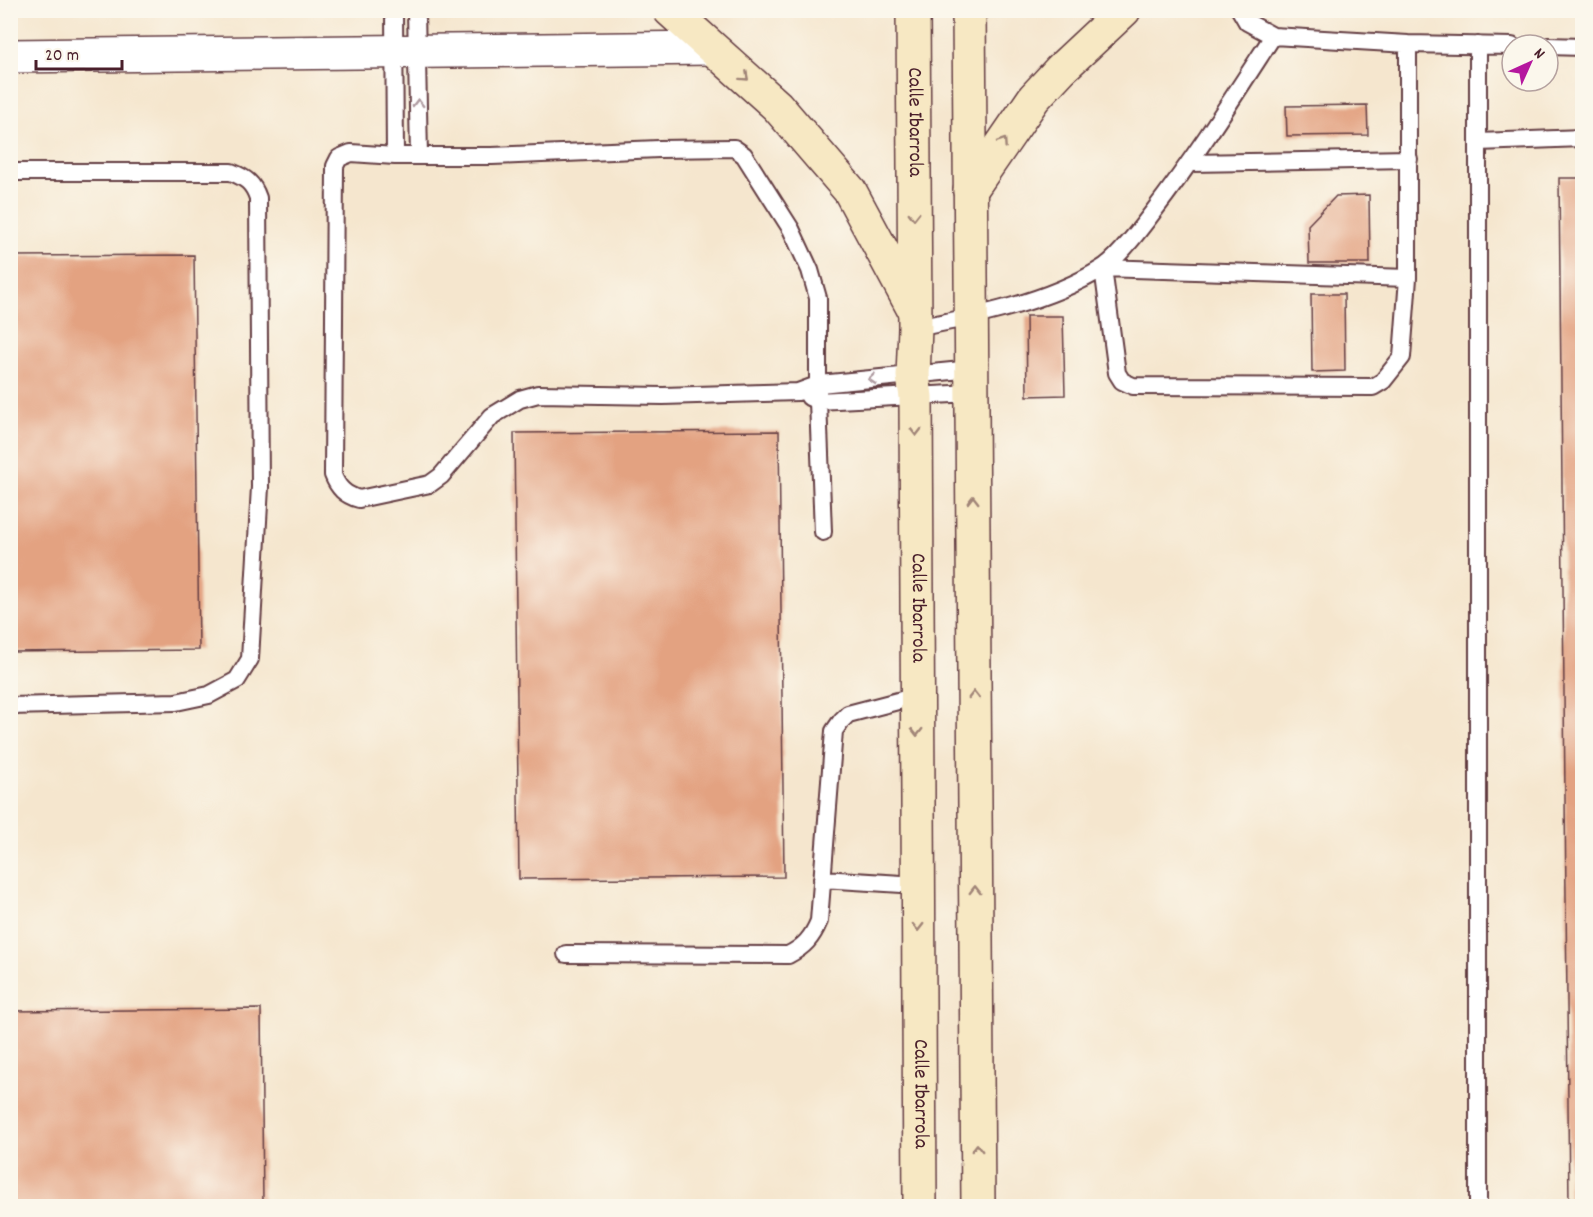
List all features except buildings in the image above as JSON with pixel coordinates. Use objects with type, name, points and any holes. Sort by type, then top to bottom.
[{"type":"main road","points":[[670,10],[777,106],[850,191],[915,320]]},
{"type":"main road","name":"Calle Ibarrola","points":[[913,10],[920,1206]]},
{"type":"main road","points":[[969,10],[978,1206]]},
{"type":"main road","points":[[970,191],[1034,98],[1061,69],[1124,10]]},
{"type":"street","points":[[10,56],[711,48]]},
{"type":"lane","points":[[394,10],[405,52],[419,156]]},
{"type":"lane","points":[[395,156],[405,52],[416,10]]},
{"type":"lane","points":[[1240,10],[1247,22],[1273,36],[1408,44],[1500,46]]},
{"type":"lane","points":[[915,320],[972,317],[1057,291],[1103,268],[1137,233],[1191,163],[1273,36]]},
{"type":"lane","points":[[1103,268],[1117,373],[1122,381],[1133,386],[1373,387],[1383,381],[1402,357],[1408,278],[1408,44]]},
{"type":"lane","points":[[1478,45],[1478,1206]]},
{"type":"lane","points":[[1560,46],[1582,47]]},
{"type":"lane","points":[[1478,142],[1582,138]]},
{"type":"lane","points":[[824,532],[819,393],[818,298],[810,270],[791,229],[744,155],[734,148],[649,149],[492,156],[395,156],[351,153],[339,158],[335,166],[333,475],[336,483],[344,492],[359,499],[430,484],[441,476],[492,416],[520,399],[538,394],[663,396],[819,393],[972,381]]},
{"type":"lane","points":[[1191,163],[1409,159]]},
{"type":"lane","points":[[10,172],[231,172],[245,178],[254,188],[258,198],[260,488],[250,659],[237,680],[209,695],[176,702],[10,706]]},
{"type":"lane","points":[[1103,268],[1408,278]]},
{"type":"lane","points":[[915,386],[972,381]]},
{"type":"lane","points":[[566,954],[788,955],[798,950],[814,934],[819,921],[834,731],[848,714],[917,696]]},
{"type":"lane","points":[[822,879],[918,885]]}]
